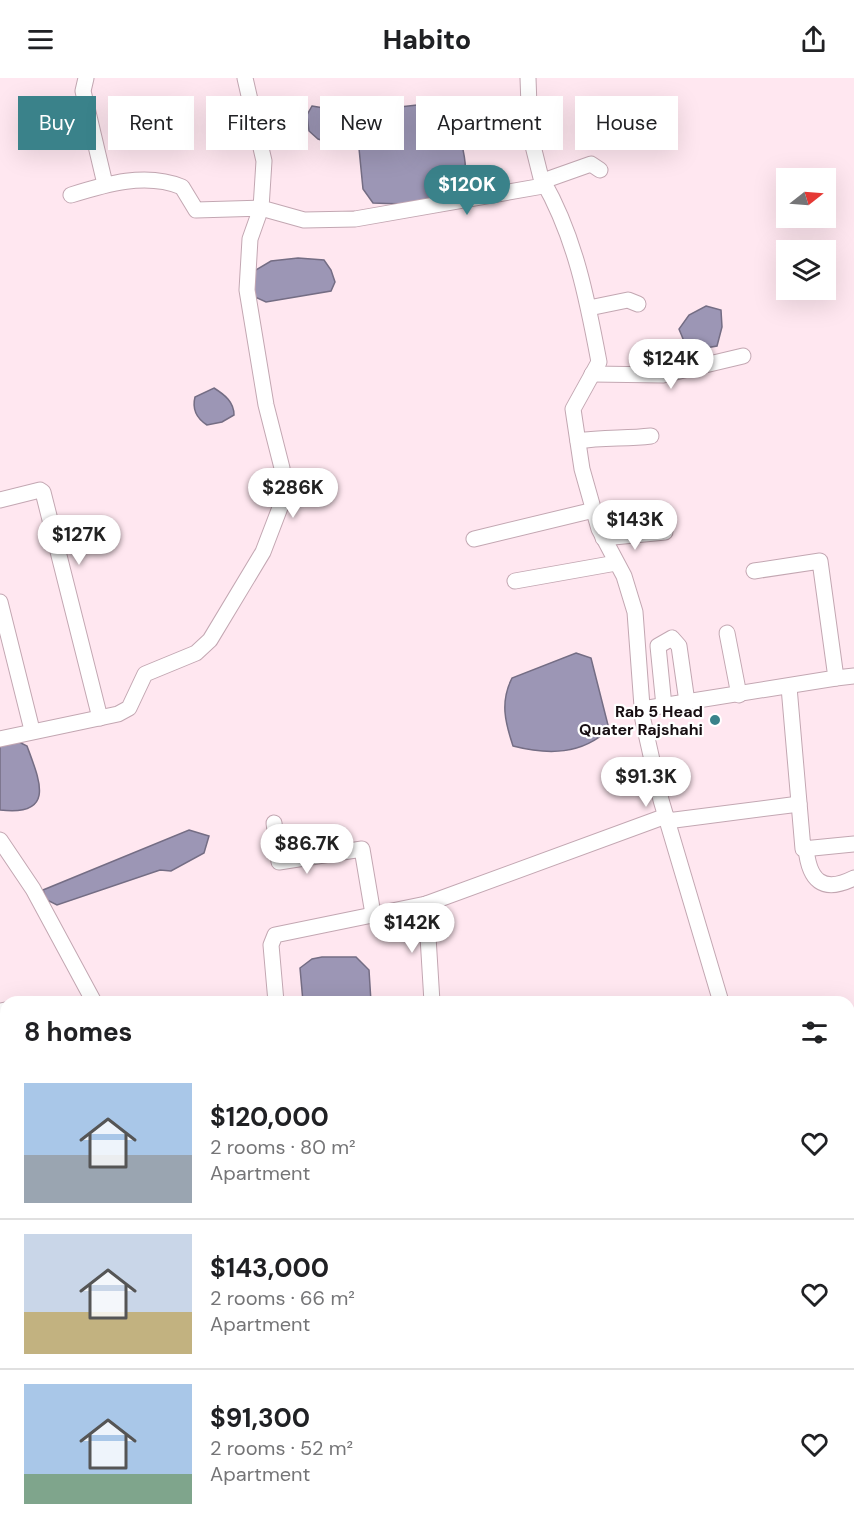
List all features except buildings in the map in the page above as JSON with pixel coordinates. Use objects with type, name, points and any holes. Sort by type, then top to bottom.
[{"type":"street","points":[[86,78],[83,91],[105,184]]},
{"type":"street","points":[[0,739],[32,730],[100,718],[129,708],[144,677],[150,671],[196,654],[205,647],[263,552],[281,505],[282,468],[266,405],[248,290],[250,240],[261,208],[264,161],[245,78]]},
{"type":"street","points":[[528,78],[530,134],[543,181],[560,211],[574,248],[599,362],[573,409],[578,441],[603,538],[624,576],[634,612],[642,709],[666,819],[719,996]]},
{"type":"street","points":[[543,181],[591,164],[600,171]]},
{"type":"street","points":[[71,195],[105,184],[143,180],[175,184],[182,188],[196,210],[261,208],[304,220],[355,219],[543,186],[543,181]]},
{"type":"street","points":[[589,308],[628,300],[638,304]]},
{"type":"street","points":[[592,374],[663,375],[743,356]]},
{"type":"street","points":[[578,441],[610,436],[625,439],[651,436]]},
{"type":"street","points":[[0,501],[40,490],[44,492],[100,718]]},
{"type":"street","points":[[474,539],[594,510]]},
{"type":"street","points":[[603,538],[665,532]]},
{"type":"street","points":[[754,571],[820,561],[836,678]]},
{"type":"street","points":[[515,581],[616,563]]},
{"type":"street","points":[[0,602],[32,730]]},
{"type":"street","points":[[727,633],[739,694]]},
{"type":"street","points":[[664,706],[658,646],[672,638],[679,646],[687,702]]},
{"type":"street","points":[[642,709],[854,676]]},
{"type":"street","points":[[789,687],[803,849],[854,844]]},
{"type":"street","points":[[276,996],[272,945],[275,935],[426,904],[666,819],[799,804]]},
{"type":"street","points":[[274,823],[279,862],[362,849],[373,914]]},
{"type":"street","points":[[0,840],[33,889],[91,996]]},
{"type":"street","points":[[806,848],[813,876],[821,884],[837,885],[854,878]]},
{"type":"street","points":[[426,904],[432,996]]},
{"type":"shaded area","points":[[416,105],[416,150],[463,150],[464,179],[455,192],[438,200],[404,204],[373,203],[363,189],[359,150],[404,150],[404,106]]},
{"type":"shaded area","points":[[312,106],[320,107],[320,140],[309,131],[308,113]]},
{"type":"shaded area","points":[[298,258],[324,260],[335,282],[331,291],[266,302],[253,296],[254,271],[271,261]]},
{"type":"shaded area","points":[[706,306],[721,310],[722,327],[717,346],[688,351],[679,329],[689,315]]},
{"type":"shaded area","points":[[214,388],[228,399],[234,415],[222,422],[207,425],[196,413],[195,397]]},
{"type":"shaded area","points":[[576,653],[591,658],[609,729],[588,744],[564,751],[539,751],[513,746],[505,712],[506,695],[512,678]]},
{"type":"shaded area","points":[[13,739],[27,746],[36,771],[39,793],[37,802],[30,808],[18,811],[0,810],[0,743]]},
{"type":"shaded area","points":[[189,830],[209,836],[204,853],[171,871],[160,870],[57,905],[47,900],[43,890]]},
{"type":"shaded area","points":[[356,957],[369,970],[371,996],[302,996],[300,968],[312,959]]},
{"type":"place","name":"Rab 5 Head Quater Rajshahi","points":[[715,720]]}]
